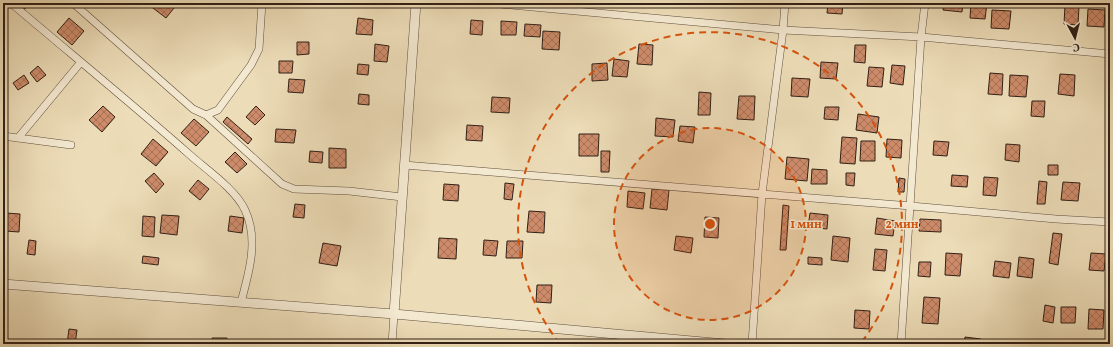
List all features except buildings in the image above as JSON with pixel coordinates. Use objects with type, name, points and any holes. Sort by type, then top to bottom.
[{"type":"street","points":[[11,3],[236,195],[245,210],[251,228],[252,252],[248,278],[241,302]]},
{"type":"street","points":[[73,3],[194,109],[206,115],[282,184],[294,189],[402,197]]},
{"type":"street","points":[[206,115],[218,110],[251,65],[259,50],[262,3]]},
{"type":"street","points":[[392,344],[416,3]]},
{"type":"street","points":[[489,3],[783,30],[921,37],[1110,54]]},
{"type":"street","points":[[752,344],[762,194],[783,30],[785,3]]},
{"type":"street","points":[[901,344],[921,37],[925,3]]},
{"type":"street","points":[[18,138],[81,62]]},
{"type":"street","points":[[3,136],[71,145]]},
{"type":"street","points":[[404,165],[1056,219],[1110,222]]},
{"type":"street","points":[[3,284],[394,314],[725,344]]}]
